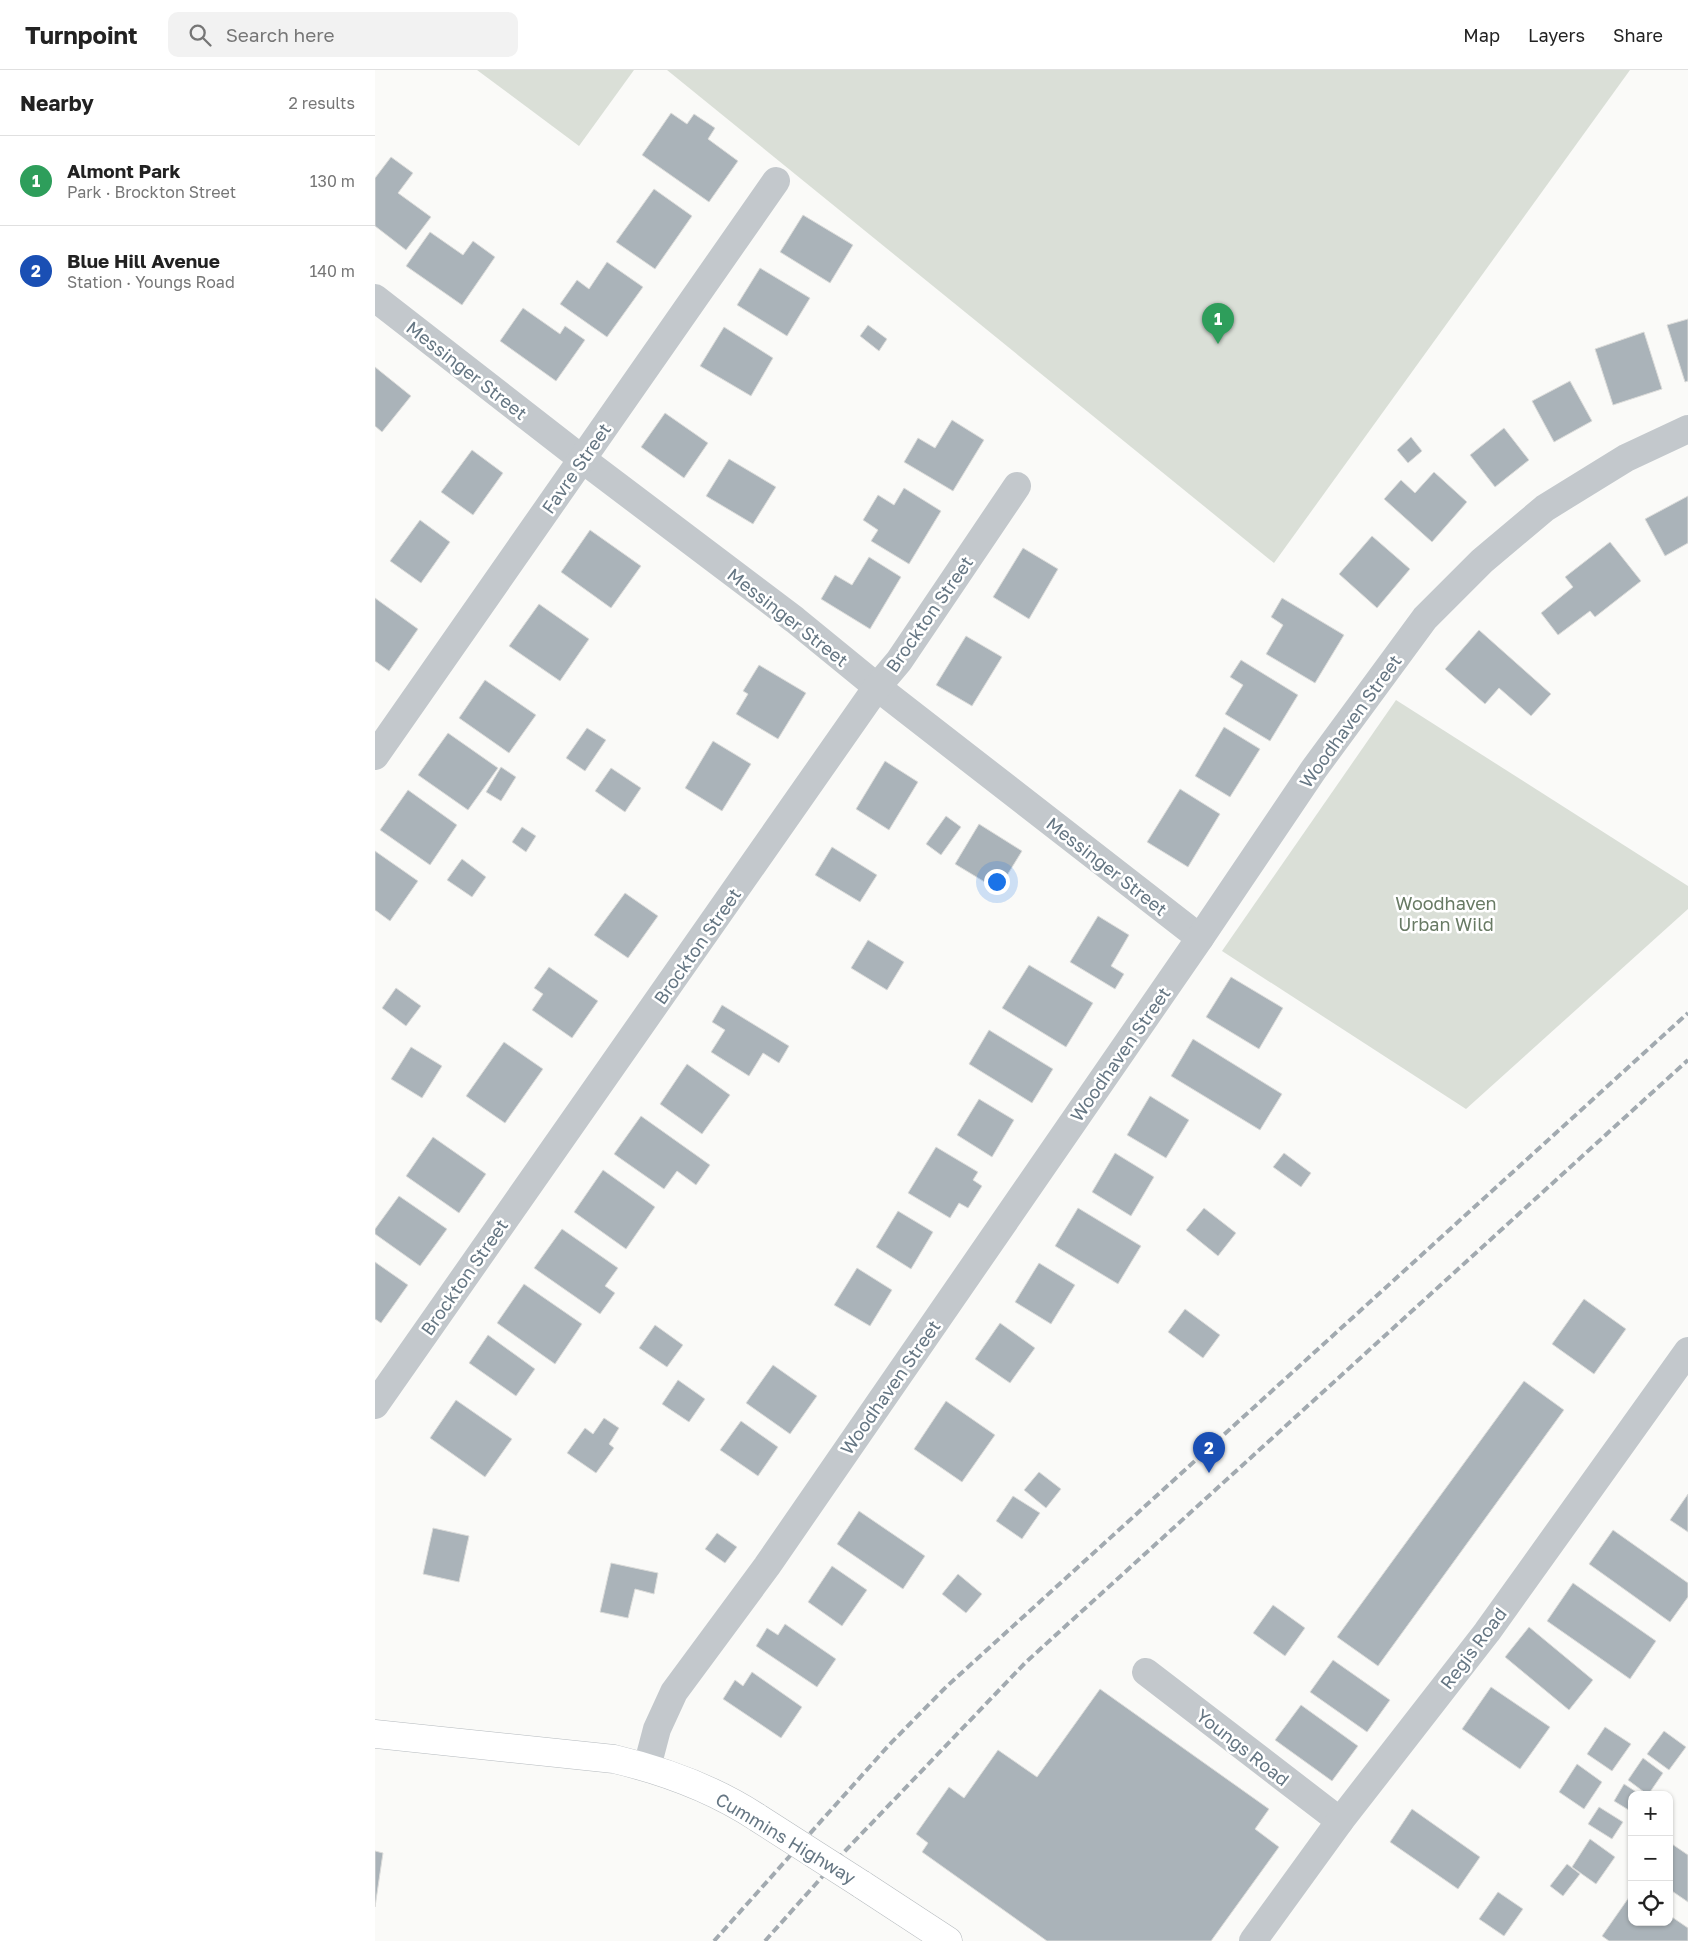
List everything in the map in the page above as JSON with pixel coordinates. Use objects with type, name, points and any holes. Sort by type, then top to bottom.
[{"type":"main road","name":"Cummins Highway","points":[[375,1734],[614,1759],[678,1777],[744,1808],[948,1941]]},
{"type":"street","name":"Favre Street","points":[[375,756],[776,181]]},
{"type":"street","name":"Messinger Street","points":[[375,298],[582,459],[795,620],[877,687],[1200,938]]},
{"type":"street","name":"Woodhaven Street","points":[[647,1767],[657,1729],[674,1692],[767,1566],[1200,938],[1314,769],[1425,618],[1482,561],[1545,508],[1626,458],[1688,428]]},
{"type":"street","name":"Brockton Street","points":[[375,1405],[877,687],[899,661],[1017,486]]},
{"type":"street","name":"Regis Road","points":[[1253,1941],[1340,1821],[1487,1632],[1688,1351]]},
{"type":"street","name":"Youngs Road","points":[[1146,1672],[1340,1821]]},
{"type":"green space","points":[[477,70],[634,70],[579,146]]},
{"type":"green space","points":[[667,70],[1630,70],[1274,563]]},
{"type":"green space","name":"Woodhaven Urban Wild","points":[[1396,700],[1688,886],[1688,909],[1466,1109],[1222,951]]},
{"type":"building","points":[[671,113],[687,124],[694,114],[715,128],[708,139],[738,161],[709,202],[642,155]]},
{"type":"building","points":[[391,157],[413,173],[398,193],[431,217],[406,250],[375,226],[375,178]]},
{"type":"building","points":[[654,189],[692,216],[655,269],[616,242]]},
{"type":"building","points":[[803,215],[853,245],[830,283],[780,252]]},
{"type":"building","points":[[430,232],[463,255],[473,241],[495,257],[462,305],[406,266]]},
{"type":"building","points":[[607,262],[643,287],[607,337],[560,304],[577,280],[589,289]]},
{"type":"building","points":[[760,268],[810,298],[787,336],[737,305]]},
{"type":"building","points":[[523,308],[560,334],[565,326],[585,340],[556,381],[500,341]]},
{"type":"building","points":[[1688,319],[1688,381],[1685,382],[1667,325]]},
{"type":"building","points":[[868,325],[887,339],[879,351],[860,336]]},
{"type":"building","points":[[724,327],[773,358],[751,396],[700,366]]},
{"type":"building","points":[[1644,332],[1662,389],[1613,405],[1595,349]]},
{"type":"building","points":[[375,367],[411,396],[382,432],[375,426]]},
{"type":"building","points":[[1570,381],[1592,421],[1554,442],[1532,401]]},
{"type":"building","points":[[665,413],[708,443],[684,478],[641,447]]},
{"type":"building","points":[[952,420],[984,440],[953,491],[904,462],[918,438],[935,448]]},
{"type":"building","points":[[1504,428],[1529,460],[1495,487],[1470,455]]},
{"type":"building","points":[[1411,437],[1422,451],[1408,463],[1397,450]]},
{"type":"building","points":[[472,450],[503,473],[473,515],[441,492]]},
{"type":"building","points":[[729,459],[776,487],[753,524],[706,496]]},
{"type":"building","points":[[1434,472],[1467,502],[1432,542],[1384,499],[1401,480],[1415,493]]},
{"type":"building","points":[[904,488],[941,511],[909,564],[871,541],[878,530],[863,520],[878,495],[894,505]]},
{"type":"building","points":[[1688,496],[1688,543],[1665,556],[1645,519]]},
{"type":"building","points":[[420,520],[450,542],[421,583],[390,561]]},
{"type":"building","points":[[590,530],[641,566],[611,608],[561,572]]},
{"type":"building","points":[[1372,536],[1410,569],[1377,608],[1339,574]]},
{"type":"building","points":[[1610,542],[1641,581],[1595,617],[1590,611],[1558,635],[1541,613],[1573,587],[1565,577]]},
{"type":"building","points":[[1023,548],[1058,569],[1029,619],[993,597]]},
{"type":"building","points":[[869,557],[901,577],[870,629],[821,599],[835,575],[852,585]]},
{"type":"building","points":[[375,598],[418,629],[389,671],[375,661]]},
{"type":"building","points":[[1282,598],[1344,635],[1315,683],[1266,654],[1283,625],[1271,617]]},
{"type":"building","points":[[539,604],[589,639],[560,681],[509,646]]},
{"type":"building","points":[[1479,630],[1551,694],[1531,716],[1499,688],[1485,704],[1445,669]]},
{"type":"building","points":[[966,636],[1002,657],[972,706],[936,685]]},
{"type":"building","points":[[1241,660],[1298,695],[1270,741],[1225,714],[1243,685],[1230,677]]},
{"type":"building","points":[[759,665],[806,693],[778,739],[736,714],[748,694],[743,691]]},
{"type":"building","points":[[485,680],[536,715],[509,753],[459,718]]},
{"type":"building","points":[[1224,727],[1260,749],[1230,797],[1195,776]]},
{"type":"building","points":[[587,728],[606,740],[585,771],[566,758]]},
{"type":"building","points":[[448,733],[498,768],[468,810],[418,775]]},
{"type":"building","points":[[713,741],[751,764],[722,811],[685,788]]},
{"type":"building","points":[[885,761],[918,782],[889,830],[856,809]]},
{"type":"building","points":[[501,767],[516,777],[501,801],[486,792]]},
{"type":"building","points":[[611,768],[641,788],[625,812],[595,791]]},
{"type":"building","points":[[1180,789],[1220,814],[1188,867],[1147,842]]},
{"type":"building","points":[[408,790],[457,825],[430,865],[380,830]]},
{"type":"building","points":[[946,816],[961,827],[941,855],[926,844]]},
{"type":"building","points":[[979,824],[1022,851],[998,890],[955,864]]},
{"type":"building","points":[[522,827],[536,836],[526,852],[512,842]]},
{"type":"building","points":[[832,847],[877,875],[860,902],[815,875]]},
{"type":"building","points":[[375,851],[418,881],[390,921],[375,910]]},
{"type":"building","points":[[462,859],[486,877],[472,897],[447,880]]},
{"type":"building","points":[[625,893],[658,916],[628,958],[594,935]]},
{"type":"building","points":[[1098,916],[1129,935],[1111,966],[1124,974],[1115,989],[1070,962]]},
{"type":"building","points":[[868,940],[904,962],[887,990],[851,968]]},
{"type":"building","points":[[1029,965],[1093,1003],[1066,1047],[1002,1008]]},
{"type":"building","points":[[549,967],[598,1001],[572,1038],[532,1010],[543,994],[534,988]]},
{"type":"building","points":[[1231,977],[1283,1008],[1259,1049],[1206,1017]]},
{"type":"building","points":[[396,988],[421,1006],[406,1026],[382,1008]]},
{"type":"building","points":[[722,1005],[789,1046],[779,1063],[763,1053],[749,1076],[711,1052],[725,1030],[712,1022]]},
{"type":"building","points":[[989,1030],[1053,1069],[1032,1103],[969,1064]]},
{"type":"building","points":[[1193,1039],[1282,1094],[1260,1130],[1171,1076]]},
{"type":"building","points":[[504,1042],[543,1069],[505,1123],[466,1096]]},
{"type":"building","points":[[411,1047],[442,1066],[422,1098],[391,1079]]},
{"type":"building","points":[[687,1064],[730,1095],[702,1134],[660,1104]]},
{"type":"building","points":[[1150,1096],[1189,1120],[1166,1158],[1127,1135]]},
{"type":"building","points":[[979,1099],[1014,1120],[992,1157],[957,1135]]},
{"type":"building","points":[[641,1116],[710,1165],[696,1185],[677,1171],[664,1189],[614,1154]]},
{"type":"building","points":[[433,1137],[486,1174],[459,1213],[406,1176]]},
{"type":"building","points":[[936,1147],[978,1172],[973,1180],[982,1186],[968,1208],[959,1203],[950,1218],[908,1193]]},
{"type":"building","points":[[1115,1153],[1154,1177],[1131,1216],[1092,1192]]},
{"type":"building","points":[[1284,1153],[1311,1173],[1301,1187],[1273,1167]]},
{"type":"building","points":[[603,1170],[655,1207],[626,1249],[574,1212]]},
{"type":"building","points":[[399,1196],[447,1229],[420,1266],[375,1234],[375,1229]]},
{"type":"building","points":[[1078,1208],[1141,1246],[1118,1284],[1055,1246]]},
{"type":"building","points":[[1204,1208],[1236,1233],[1218,1256],[1186,1230]]},
{"type":"building","points":[[898,1211],[933,1232],[911,1269],[876,1247]]},
{"type":"building","points":[[562,1229],[618,1268],[605,1286],[615,1293],[600,1314],[534,1268]]},
{"type":"building","points":[[375,1262],[408,1285],[381,1323],[375,1319]]},
{"type":"building","points":[[1039,1263],[1075,1285],[1051,1324],[1015,1302]]},
{"type":"building","points":[[857,1268],[892,1290],[870,1326],[834,1305]]},
{"type":"building","points":[[524,1284],[582,1324],[555,1364],[497,1323]]},
{"type":"building","points":[[1584,1299],[1626,1329],[1594,1374],[1552,1344]]},
{"type":"building","points":[[1185,1309],[1220,1335],[1203,1358],[1168,1332]]},
{"type":"building","points":[[1000,1323],[1035,1348],[1010,1383],[975,1359]]},
{"type":"building","points":[[655,1325],[683,1345],[667,1367],[639,1348]]},
{"type":"building","points":[[488,1335],[535,1369],[516,1396],[469,1363]]},
{"type":"building","points":[[773,1365],[817,1396],[790,1434],[746,1403]]},
{"type":"building","points":[[678,1380],[705,1399],[689,1422],[662,1404]]},
{"type":"building","points":[[1524,1381],[1564,1410],[1378,1666],[1337,1637]]},
{"type":"building","points":[[456,1400],[512,1439],[485,1477],[430,1438]]},
{"type":"building","points":[[946,1401],[995,1435],[962,1482],[914,1449]]},
{"type":"building","points":[[604,1418],[619,1428],[609,1444],[614,1448],[596,1473],[567,1453],[585,1428],[593,1434]]},
{"type":"building","points":[[741,1421],[778,1447],[758,1476],[720,1450]]},
{"type":"building","points":[[1039,1472],[1061,1489],[1046,1508],[1024,1490]]},
{"type":"building","points":[[1688,1494],[1688,1532],[1670,1520]]},
{"type":"building","points":[[1013,1496],[1040,1513],[1022,1539],[996,1521]]},
{"type":"building","points":[[859,1511],[925,1556],[903,1589],[837,1544]]},
{"type":"building","points":[[433,1528],[469,1536],[459,1582],[423,1574]]},
{"type":"building","points":[[1613,1530],[1688,1583],[1688,1597],[1670,1622],[1589,1564]]},
{"type":"building","points":[[717,1533],[737,1547],[725,1563],[705,1549]]},
{"type":"building","points":[[611,1563],[658,1573],[654,1594],[635,1589],[628,1618],[600,1612]]},
{"type":"building","points":[[832,1566],[867,1590],[842,1626],[808,1602]]},
{"type":"building","points":[[958,1574],[982,1594],[966,1613],[942,1594]]},
{"type":"building","points":[[1573,1583],[1656,1641],[1630,1679],[1547,1621]]},
{"type":"building","points":[[1273,1605],[1305,1628],[1285,1656],[1253,1633]]},
{"type":"building","points":[[785,1624],[836,1659],[817,1687],[756,1646],[767,1628],[778,1635]]},
{"type":"building","points":[[1529,1627],[1593,1680],[1569,1710],[1505,1657]]},
{"type":"building","points":[[1333,1660],[1390,1700],[1367,1732],[1310,1692]]},
{"type":"building","points":[[752,1672],[802,1707],[781,1738],[723,1699],[735,1680],[743,1686]]},
{"type":"building","points":[[1491,1687],[1550,1727],[1520,1769],[1462,1729]]},
{"type":"building","points":[[1100,1689],[1269,1809],[1255,1829],[1279,1847],[1211,1941],[1047,1941],[922,1852],[928,1843],[916,1834],[949,1787],[964,1798],[998,1750],[1037,1777]]},
{"type":"building","points":[[1301,1705],[1358,1746],[1332,1781],[1275,1740]]},
{"type":"building","points":[[1605,1727],[1631,1744],[1612,1771],[1587,1754]]},
{"type":"building","points":[[1664,1731],[1686,1747],[1669,1770],[1647,1754]]},
{"type":"building","points":[[1643,1758],[1663,1773],[1651,1791],[1643,1791],[1628,1780]]},
{"type":"building","points":[[1577,1764],[1602,1782],[1584,1809],[1559,1792]]},
{"type":"building","points":[[1624,1784],[1635,1791],[1628,1791],[1628,1810],[1614,1801]]},
{"type":"building","points":[[1599,1807],[1623,1822],[1612,1839],[1588,1824]]},
{"type":"building","points":[[1412,1809],[1480,1857],[1458,1889],[1390,1842]]},
{"type":"building","points":[[1590,1839],[1615,1857],[1596,1884],[1572,1867]]},
{"type":"building","points":[[1673,1845],[1688,1855],[1688,1902],[1673,1892]]},
{"type":"building","points":[[375,1851],[383,1853],[375,1907]]},
{"type":"building","points":[[1567,1864],[1580,1874],[1563,1896],[1550,1886]]},
{"type":"building","points":[[1498,1892],[1523,1909],[1504,1936],[1479,1919]]},
{"type":"building","points":[[1628,1899],[1628,1926],[1673,1926],[1673,1918],[1688,1928],[1688,1941],[1609,1941],[1602,1936]]},
{"type":"railway","points":[[714,1941],[889,1745],[946,1687],[1688,1013]]},
{"type":"railway","points":[[765,1941],[846,1850],[1025,1663],[1688,1060]]},
{"type":"place","name":"Almont Park","points":[[1218,344]]},
{"type":"place","name":"Blue Hill Avenue","points":[[1209,1473]]}]
